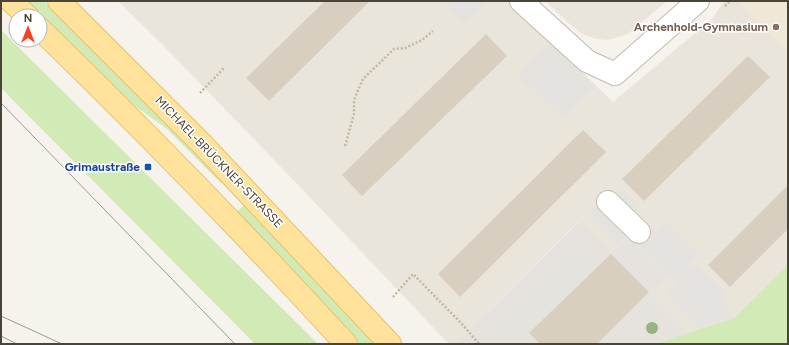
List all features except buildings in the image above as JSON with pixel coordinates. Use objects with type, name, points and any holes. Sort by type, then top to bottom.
[{"type":"main road","points":[[11,1],[18,8]]},
{"type":"main road","name":"MICHAEL-BRÜCKNER-STRASSE","points":[[59,1],[242,186],[390,344]]},
{"type":"main road","points":[[48,37],[129,115],[254,243],[346,344]]},
{"type":"main road","points":[[129,115],[162,130],[228,196],[242,186]]},
{"type":"street","points":[[521,1],[587,61],[615,74],[698,1]]},
{"type":"street","points":[[608,202],[639,232]]},
{"type":"path","points":[[725,6],[730,1]]},
{"type":"path","points":[[345,146],[354,114],[354,100],[363,79],[394,49],[405,48],[422,40],[433,31]]},
{"type":"path","points":[[200,93],[224,68]]},
{"type":"path","points":[[393,297],[413,274],[462,324],[479,344]]},
{"type":"shaded area","points":[[118,1],[508,1],[613,102],[712,19],[724,1],[739,1],[788,52],[788,265],[734,318],[690,333],[649,292],[628,237],[611,254],[578,222],[455,344],[451,344],[446,341],[161,43]]},
{"type":"shaded area","points":[[442,1],[487,1],[464,23]]},
{"type":"shaded area","points":[[545,1],[667,1],[628,34],[608,40],[597,39],[584,35]]},
{"type":"shaded area","name":"Archenhold-Gymnasium","points":[[788,1],[788,52],[739,2]]},
{"type":"shaded area","points":[[550,43],[595,86],[564,118],[518,76]]},
{"type":"shaded area","points":[[611,192],[624,192],[637,205],[636,213],[655,233],[667,223],[698,254],[687,265],[689,267],[698,267],[723,292],[723,302],[732,311],[734,318],[699,328],[665,293],[676,283],[628,235],[618,245],[588,215]]},
{"type":"shaded area","points":[[579,222],[611,253],[628,237],[667,276],[649,292],[690,333],[655,344],[455,344]]},
{"type":"green space","points":[[24,1],[44,1],[224,180],[221,183],[167,129],[131,103],[48,24],[48,8],[31,8]]},
{"type":"green space","points":[[1,30],[8,37],[8,48],[19,48],[318,344],[255,344],[1,88]]},
{"type":"green space","points":[[246,203],[377,344],[357,344],[237,212]]},
{"type":"green space","points":[[788,265],[788,344],[655,344],[734,318]]},
{"type":"tram line","points":[[1,103],[235,344]]},
{"type":"tram line","points":[[1,316],[62,344]]},
{"type":"tram line","points":[[1,336],[17,344]]},
{"type":"place","name":"Archenhold-Gymnasium","points":[[776,27]]},
{"type":"place","name":"Grimaustraße","points":[[148,167]]}]
